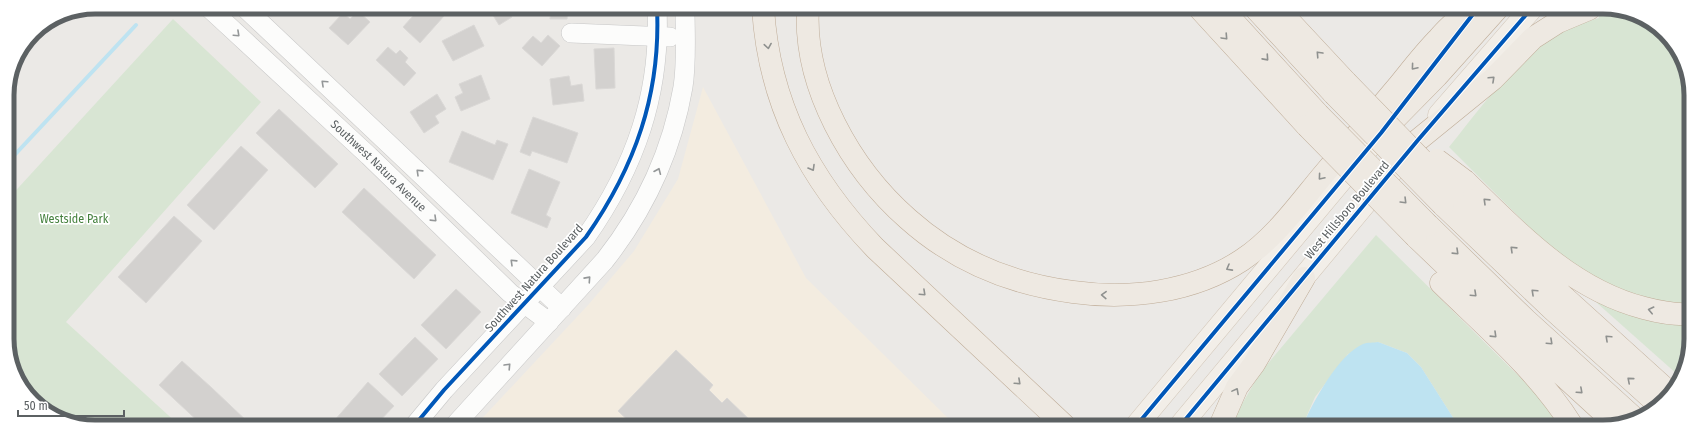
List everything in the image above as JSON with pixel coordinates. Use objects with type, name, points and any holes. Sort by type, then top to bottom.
[{"type":"highway","points":[[764,14],[770,60],[782,106],[798,143],[829,195],[857,230],[875,248],[1059,420]]},
{"type":"highway","points":[[808,14],[810,51],[830,114],[856,161],[880,193],[894,207],[934,241],[963,259],[996,274],[1030,285],[1051,289],[1080,293],[1117,295],[1168,290],[1197,282],[1228,269],[1262,245],[1282,224],[1439,37],[1464,14]]},
{"type":"highway","points":[[1205,14],[1313,120],[1344,165],[1506,324],[1611,419]]},
{"type":"highway","points":[[1226,14],[1313,120],[1417,237],[1530,371],[1556,402],[1568,420]]},
{"type":"highway","points":[[1261,14],[1454,192],[1534,247],[1554,264],[1580,281],[1610,297],[1640,307],[1669,313],[1684,314]]},
{"type":"highway","points":[[1282,14],[1340,88],[1454,192],[1581,313],[1666,389]]},
{"type":"highway","points":[[1380,125],[1437,76],[1493,14]]},
{"type":"highway","points":[[1418,140],[1493,79],[1533,38],[1558,22],[1577,14]]},
{"type":"highway","points":[[1454,192],[1552,309],[1655,401]]},
{"type":"highway","points":[[1417,237],[1526,320],[1631,415]]},
{"type":"highway","points":[[1223,420],[1237,387],[1254,364],[1304,278]]},
{"type":"main road","name":"West Hillsboro Boulevard","points":[[1141,420],[1380,125],[1473,14]]},
{"type":"main road","name":"West Hillsboro Boulevard","points":[[1185,420],[1418,140],[1528,14]]},
{"type":"street","name":"Southwest Natura Avenue","points":[[216,14],[369,156],[510,293],[549,322]]},
{"type":"street","name":"Southwest Natura Avenue","points":[[251,14],[562,308]]},
{"type":"street","name":"Southwest Natura Boulevard","points":[[419,420],[444,390],[525,305],[586,237],[603,213],[620,183],[640,130],[652,90],[658,37],[657,14]]},
{"type":"street","points":[[459,420],[605,260],[624,236],[643,204],[659,170],[672,135],[683,86],[685,14]]},
{"type":"street","points":[[571,33],[685,37]]},
{"type":"street","points":[[458,243],[475,226]]},
{"type":"shaded area","points":[[703,87],[806,278],[950,420],[481,420],[589,304],[634,251],[678,179]]},
{"type":"green space","points":[[1598,14],[1608,14],[1629,18],[1648,28],[1667,46],[1678,64],[1681,74],[1684,95],[1684,307],[1651,304],[1586,273],[1542,240],[1449,147],[1496,88],[1522,62],[1562,32],[1599,18]]},
{"type":"green space","name":"Westside Park","points":[[173,19],[261,102],[66,322],[174,420],[90,420],[69,416],[59,412],[42,400],[28,384],[18,365],[14,344],[14,192]]},
{"type":"green space","points":[[1376,235],[1537,394],[1557,420],[1455,420],[1421,367],[1407,353],[1378,342],[1348,354],[1315,397],[1305,420],[1235,420],[1260,373]]},
{"type":"green space","points":[[1599,301],[1658,322],[1684,325],[1683,349],[1676,373],[1597,303]]},
{"type":"water","points":[[1378,342],[1407,353],[1421,367],[1455,420],[1306,420],[1327,380],[1344,358],[1366,343]]},
{"type":"building","points":[[342,14],[350,19],[355,14],[361,14],[370,22],[348,45],[329,28]]},
{"type":"building","points":[[415,14],[442,14],[444,16],[420,43],[403,27]]},
{"type":"building","points":[[492,14],[510,14],[512,17],[499,25]]},
{"type":"building","points":[[550,14],[567,14],[567,19],[550,19]]},
{"type":"building","points":[[474,25],[484,46],[453,61],[442,41]]},
{"type":"building","points":[[548,35],[560,46],[542,66],[522,48],[533,36],[541,43]]},
{"type":"building","points":[[388,47],[396,54],[400,50],[408,58],[405,62],[416,73],[404,86],[376,60]]},
{"type":"building","points":[[614,48],[615,88],[596,89],[594,49]]},
{"type":"building","points":[[481,75],[490,99],[461,111],[455,97],[463,93],[459,84]]},
{"type":"building","points":[[569,76],[571,86],[582,84],[584,101],[553,105],[550,79]]},
{"type":"building","points":[[437,94],[446,109],[435,116],[439,123],[424,133],[410,112]]},
{"type":"building","points":[[279,109],[338,164],[315,188],[256,133]]},
{"type":"building","points":[[533,117],[578,133],[567,163],[532,151],[530,156],[520,152]]},
{"type":"building","points":[[462,131],[495,145],[497,140],[508,144],[493,180],[449,162]]},
{"type":"building","points":[[241,146],[268,170],[214,230],[187,205]]},
{"type":"building","points":[[529,169],[560,182],[546,215],[551,218],[547,228],[511,213]]},
{"type":"building","points":[[364,188],[436,255],[414,279],[342,212]]},
{"type":"building","points":[[174,216],[202,241],[146,303],[118,277]]},
{"type":"building","points":[[456,289],[481,312],[446,349],[421,325]]},
{"type":"building","points":[[415,337],[438,359],[402,396],[379,374]]},
{"type":"building","points":[[676,350],[713,385],[709,390],[722,403],[727,398],[750,420],[628,420],[618,411]]},
{"type":"building","points":[[182,361],[246,420],[197,420],[159,385]]},
{"type":"building","points":[[368,382],[394,406],[381,420],[335,420]]},
{"type":"waterway","points":[[14,156],[136,25]]},
{"type":"cycle path","points":[[419,420],[444,390],[586,237],[603,211],[631,156],[649,100],[657,40],[657,14]]},
{"type":"cycle path","points":[[1141,420],[1381,133],[1473,14]]},
{"type":"cycle path","points":[[1185,420],[1418,140],[1527,14]]}]
